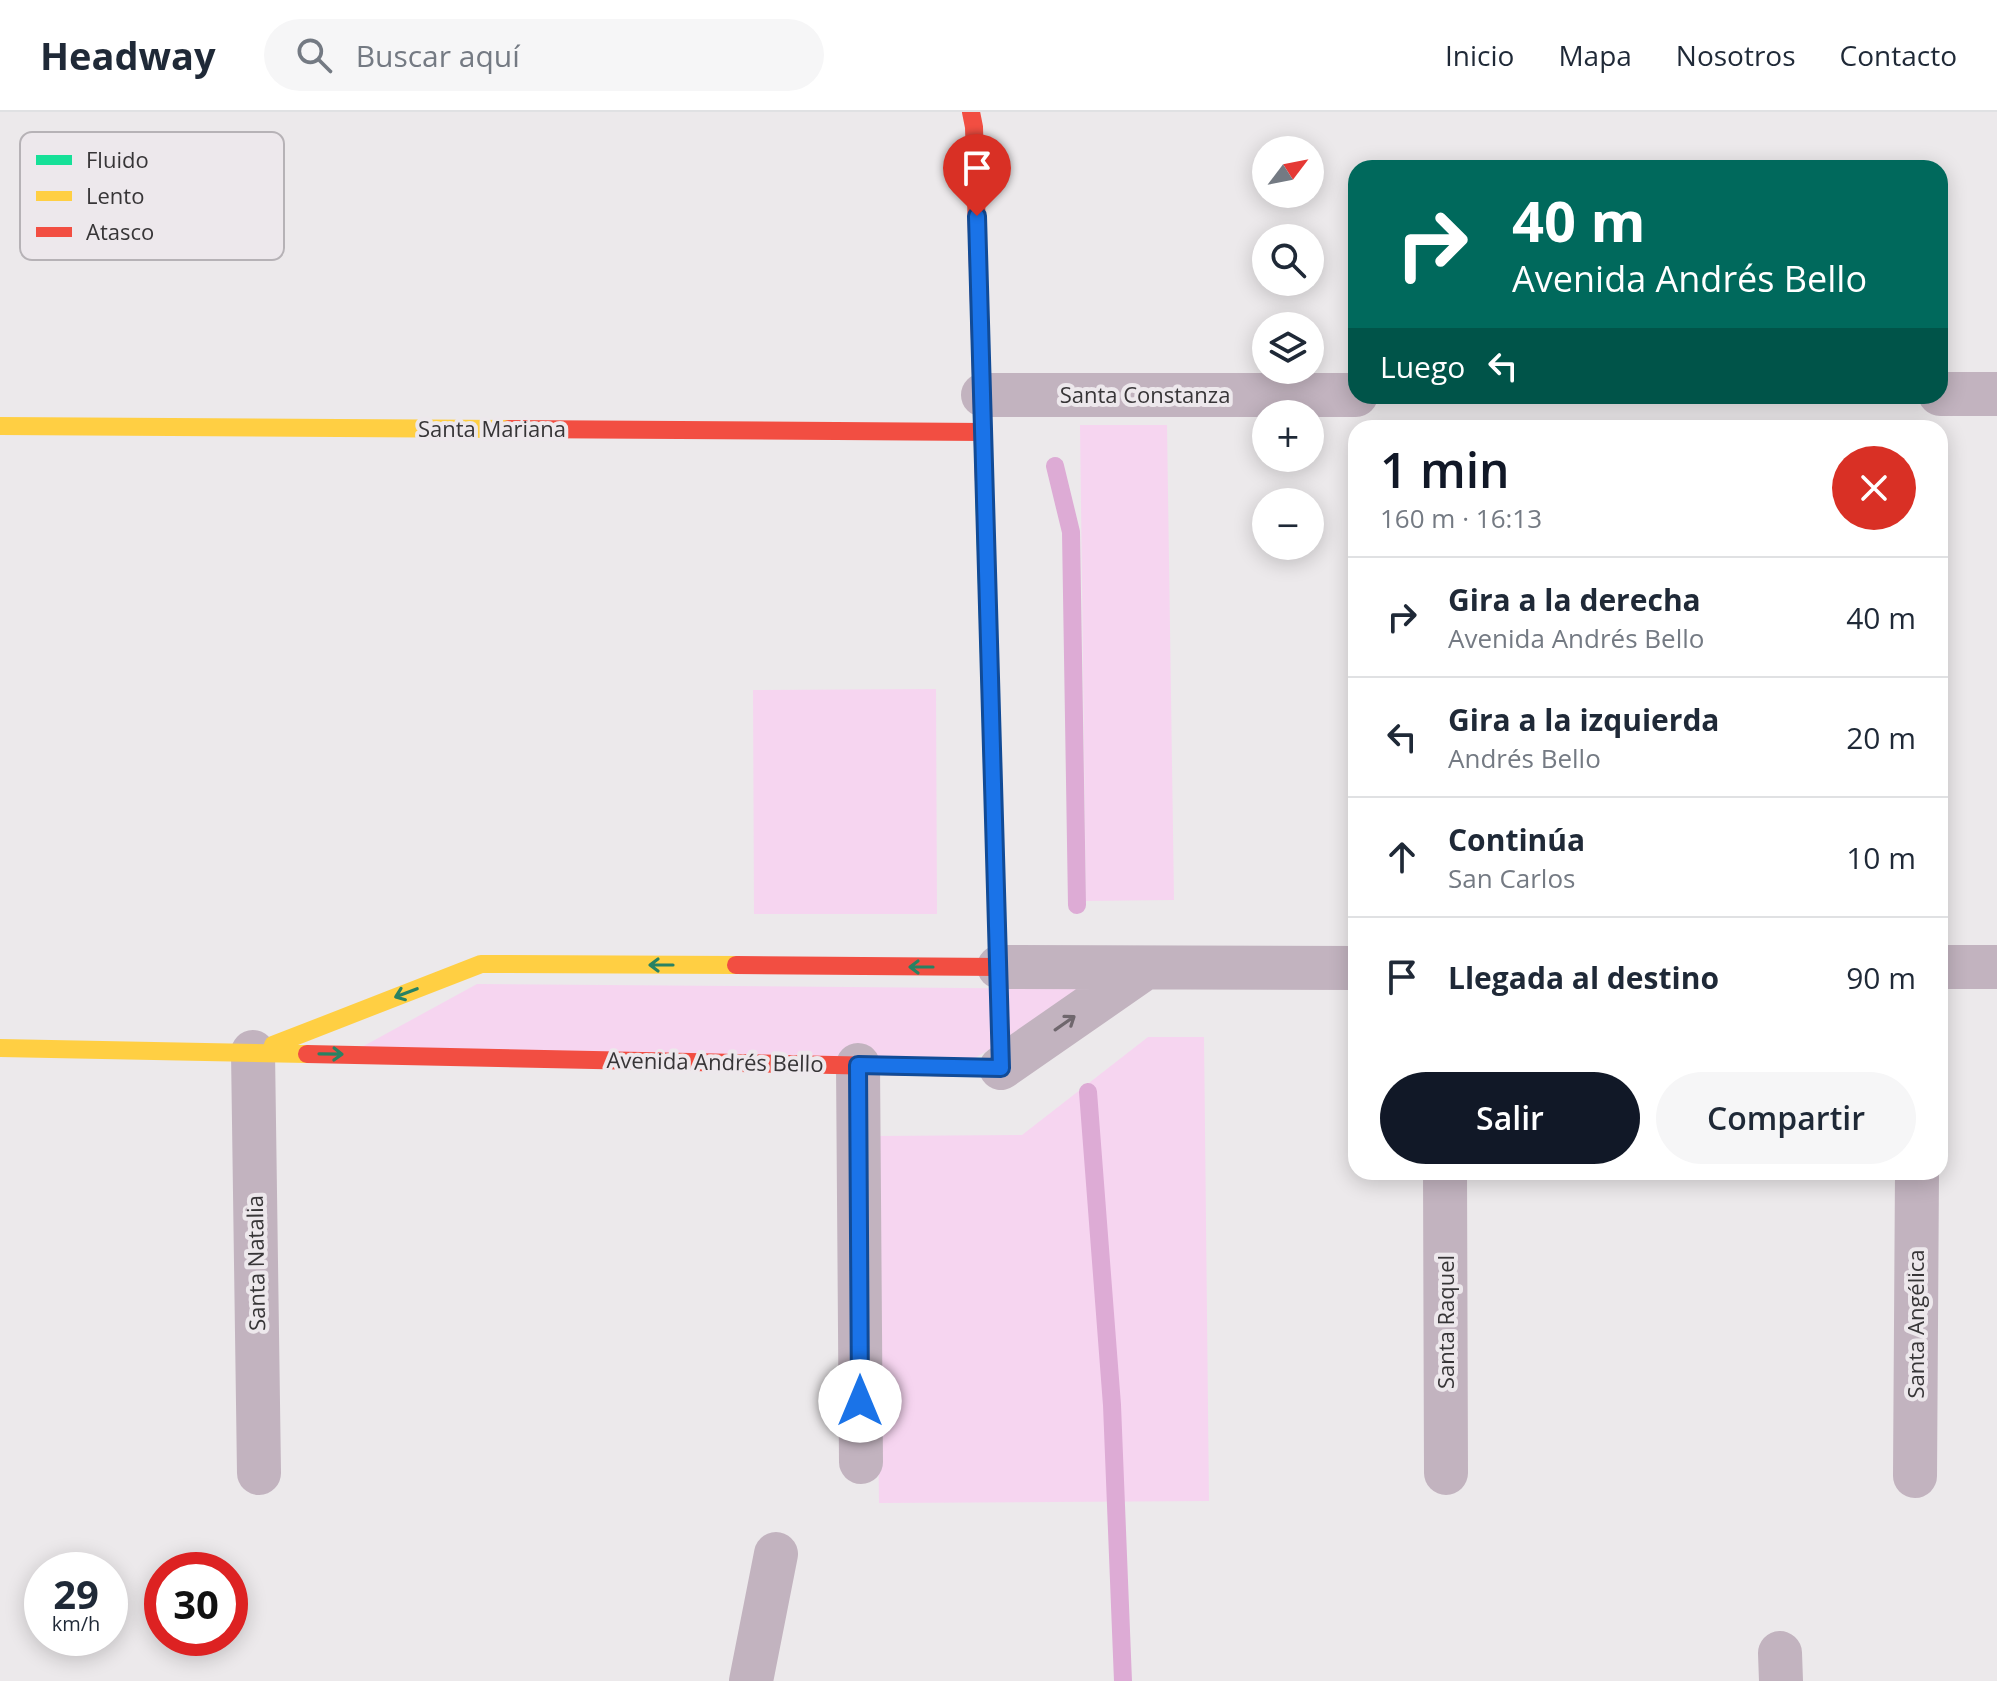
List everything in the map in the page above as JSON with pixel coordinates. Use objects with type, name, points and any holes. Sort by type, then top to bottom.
[{"type":"street","points":[[971,112],[984,413],[1001,1068]]},
{"type":"street","points":[[1948,394],[1997,394]]},
{"type":"street","name":"Santa Constanza","points":[[984,413],[1348,395]]},
{"type":"street","name":"Santa Mariana","points":[[0,426],[984,413]]},
{"type":"street","name":"Avenida Andrés Bello","points":[[253,1052],[481,964],[1348,968]]},
{"type":"street","points":[[1948,967],[1997,967]]},
{"type":"street","points":[[1001,1068],[1145,968]]},
{"type":"street","name":"Avenida Andrés Bello","points":[[0,1048],[1001,1068]]},
{"type":"street","name":"Santa Natalia","points":[[253,1052],[259,1473]]},
{"type":"street","points":[[858,1065],[861,1462]]},
{"type":"street","name":"Santa Raquel","points":[[1445,1180],[1446,1473]]},
{"type":"street","name":"Santa Angélica","points":[[1915,1476],[1917,1180]]},
{"type":"street","points":[[751,1681],[776,1554]]},
{"type":"shaded area","points":[[1080,425],[1167,425],[1174,900],[1086,901]]},
{"type":"shaded area","points":[[936,689],[937,914],[754,914],[753,690]]},
{"type":"shaded area","points":[[477,984],[1094,989],[968,1062],[360,1048]]},
{"type":"shaded area","points":[[1148,1037],[1204,1037],[1209,1501],[879,1503],[875,1136],[1022,1135]]},
{"type":"waterway","points":[[1055,466],[1071,532],[1077,905]]},
{"type":"waterway","points":[[1088,1092],[1112,1405],[1123,1681]]},
{"type":"traffic: fast","points":[[978,1068],[1001,1068],[984,482]]},
{"type":"traffic: slow","points":[[0,426],[509,429]]},
{"type":"traffic: slow","points":[[273,1045],[481,964],[736,965]]},
{"type":"traffic: slow","points":[[0,1048],[307,1054]]},
{"type":"traffic: jam","points":[[971,112],[974,127],[984,482]]},
{"type":"traffic: jam","points":[[509,429],[984,432]]},
{"type":"traffic: jam","points":[[736,965],[999,967]]},
{"type":"traffic: jam","points":[[307,1054],[978,1068]]},
{"type":"route","points":[[860,1401],[858,1065],[1001,1068],[977,216]]}]
